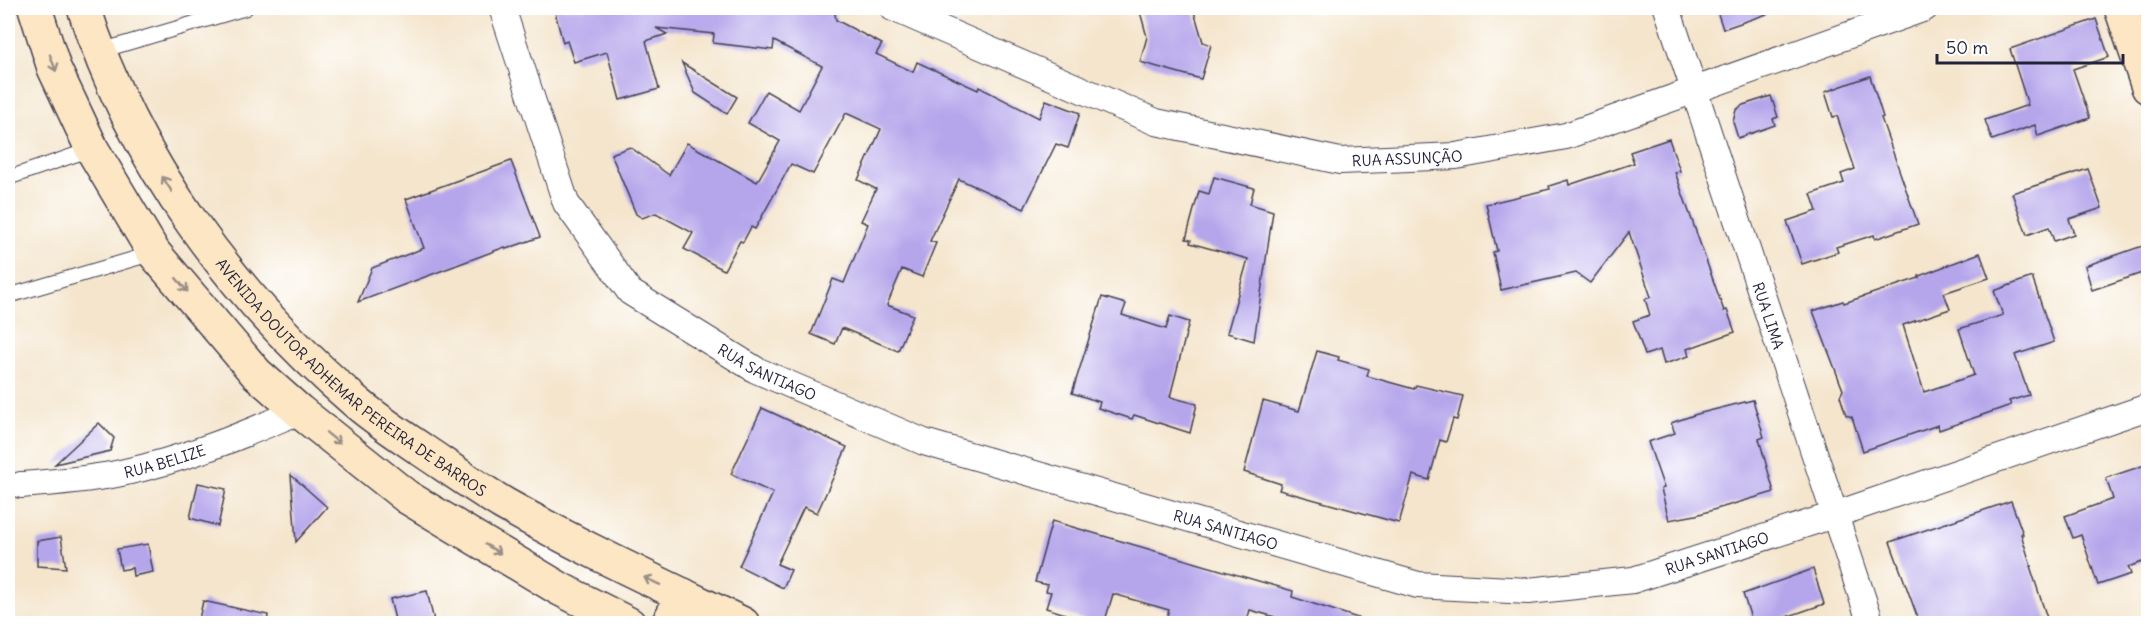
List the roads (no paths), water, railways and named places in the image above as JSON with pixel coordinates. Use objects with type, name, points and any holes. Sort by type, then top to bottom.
[{"type":"street","points":[[35,8],[54,68],[92,149],[154,253],[256,373],[299,411],[407,497],[560,589],[629,624]]},
{"type":"street","name":"AVENIDA DOUTOR ADHEMAR PEREIRA DE BARROS","points":[[84,8],[98,51],[143,145],[194,228],[237,282],[294,344],[358,404],[502,502],[593,553],[743,624]]},
{"type":"street","name":"RUA SANTIAGO","points":[[502,8],[566,202],[630,292],[756,370],[924,442],[1418,585],[1528,591],[1633,580],[1834,515],[2148,407]]},
{"type":"street","name":"RUA ASSUNÇÃO","points":[[893,8],[1156,122],[1340,161],[1456,156],[1566,136],[1925,8]]},
{"type":"street","name":"RUA LIMA","points":[[1667,8],[1871,624]]},
{"type":"street","points":[[2121,8],[2148,87]]},
{"type":"street","points":[[154,253],[194,228]]},
{"type":"street","name":"RUA BELIZE","points":[[21,485],[120,474],[178,459],[237,438],[299,411]]},
{"type":"street","points":[[668,624],[683,596]]},
{"type":"lane","points":[[98,51],[246,8]]},
{"type":"lane","points":[[8,178],[92,149]]},
{"type":"lane","points":[[8,296],[154,253]]}]
